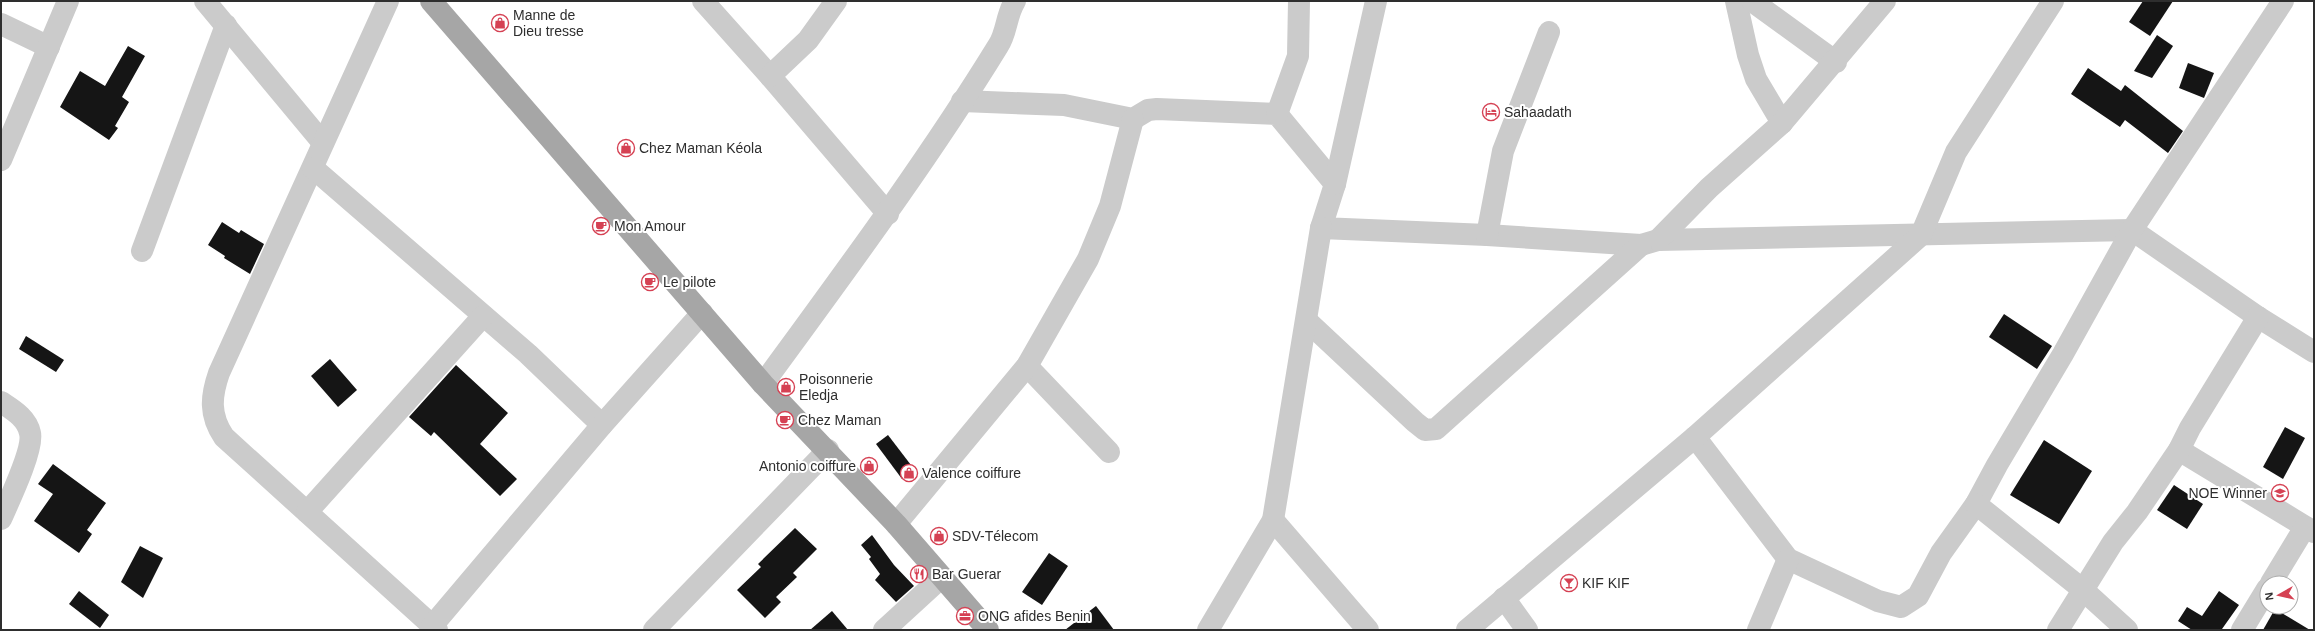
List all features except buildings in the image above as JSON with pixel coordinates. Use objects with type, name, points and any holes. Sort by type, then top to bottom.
[{"type":"main road","points":[[431,1],[764,384],[828,450],[896,524],[988,630]]},
{"type":"street","points":[[1,160],[68,1]]},
{"type":"street","points":[[205,1],[323,144]]},
{"type":"street","points":[[388,1],[219,372],[212,401],[217,427],[224,437],[434,628],[602,425],[702,313]]},
{"type":"street","points":[[703,1],[770,76],[888,214]]},
{"type":"street","points":[[770,76],[808,40],[836,1]]},
{"type":"street","points":[[1277,114],[1298,56],[1299,1]]},
{"type":"street","points":[[1208,630],[1273,520],[1307,321],[1321,228],[1335,184],[1376,1]]},
{"type":"street","points":[[1736,1],[1748,55],[1756,79],[1782,123]]},
{"type":"street","points":[[1752,1],[1836,62]]},
{"type":"street","points":[[1307,321],[1415,422],[1425,430],[1436,428],[1649,243],[1782,123],[1836,62],[1885,1]]},
{"type":"street","points":[[1467,630],[1695,437],[1921,235],[1956,152],[2053,1]]},
{"type":"street","points":[[1695,437],[1788,559],[1878,602],[1902,607],[1918,596],[1941,553],[1976,504],[1997,465],[2063,354],[2132,230],[2283,1]]},
{"type":"street","points":[[764,384],[888,214],[1000,44],[1011,2]]},
{"type":"street","points":[[1,24],[49,47]]},
{"type":"street","points":[[142,251],[226,25]]},
{"type":"street","points":[[1487,235],[1504,151],[1549,32]]},
{"type":"street","points":[[962,101],[1064,105],[1133,119],[1148,110],[1157,109],[1277,114],[1335,184]]},
{"type":"street","points":[[896,524],[1027,366],[1088,259],[1110,206],[1133,119]]},
{"type":"street","points":[[313,168],[544,368],[602,425]]},
{"type":"street","points":[[1321,228],[1649,243],[2132,230],[2258,317],[2314,352]]},
{"type":"street","points":[[307,512],[484,316]]},
{"type":"street","points":[[2058,630],[2082,589],[2179,450],[2190,428],[2258,317]]},
{"type":"street","points":[[1027,366],[1109,452]]},
{"type":"street","points":[[1,402],[19,414],[30,433],[29,448],[1,519]]},
{"type":"street","points":[[654,630],[828,450]]},
{"type":"street","points":[[2179,450],[2310,530],[2277,575]]},
{"type":"street","points":[[1976,504],[2082,589],[2127,630]]},
{"type":"street","points":[[1273,520],[1368,630]]},
{"type":"street","points":[[1758,630],[1788,559]]},
{"type":"street","points":[[884,630],[942,577]]},
{"type":"street","points":[[1504,598],[1527,630]]},
{"type":"street","points":[[2242,630],[2259,603]]},
{"type":"place","name":"Manne de Dieu tresse","points":[[500,23]]},
{"type":"place","name":"Sahaadath","points":[[1491,112]]},
{"type":"place","name":"Chez Maman Kéola","points":[[626,148]]},
{"type":"place","name":"Mon Amour","points":[[601,226]]},
{"type":"place","name":"Le pilote","points":[[650,282]]},
{"type":"place","name":"Poisonnerie Eledja","points":[[786,387]]},
{"type":"place","name":"Chez Maman","points":[[785,420]]},
{"type":"place","name":"Antonio coiffure","points":[[869,466]]},
{"type":"place","name":"Valence coiffure","points":[[909,473]]},
{"type":"place","name":"NOE Winner","points":[[2280,493]]},
{"type":"place","name":"SDV-Télecom","points":[[939,536]]},
{"type":"place","name":"Bar Guerar","points":[[919,574]]},
{"type":"place","name":"KIF KIF","points":[[1569,583]]},
{"type":"place","name":"ONG afides Benin","points":[[965,616]]}]
